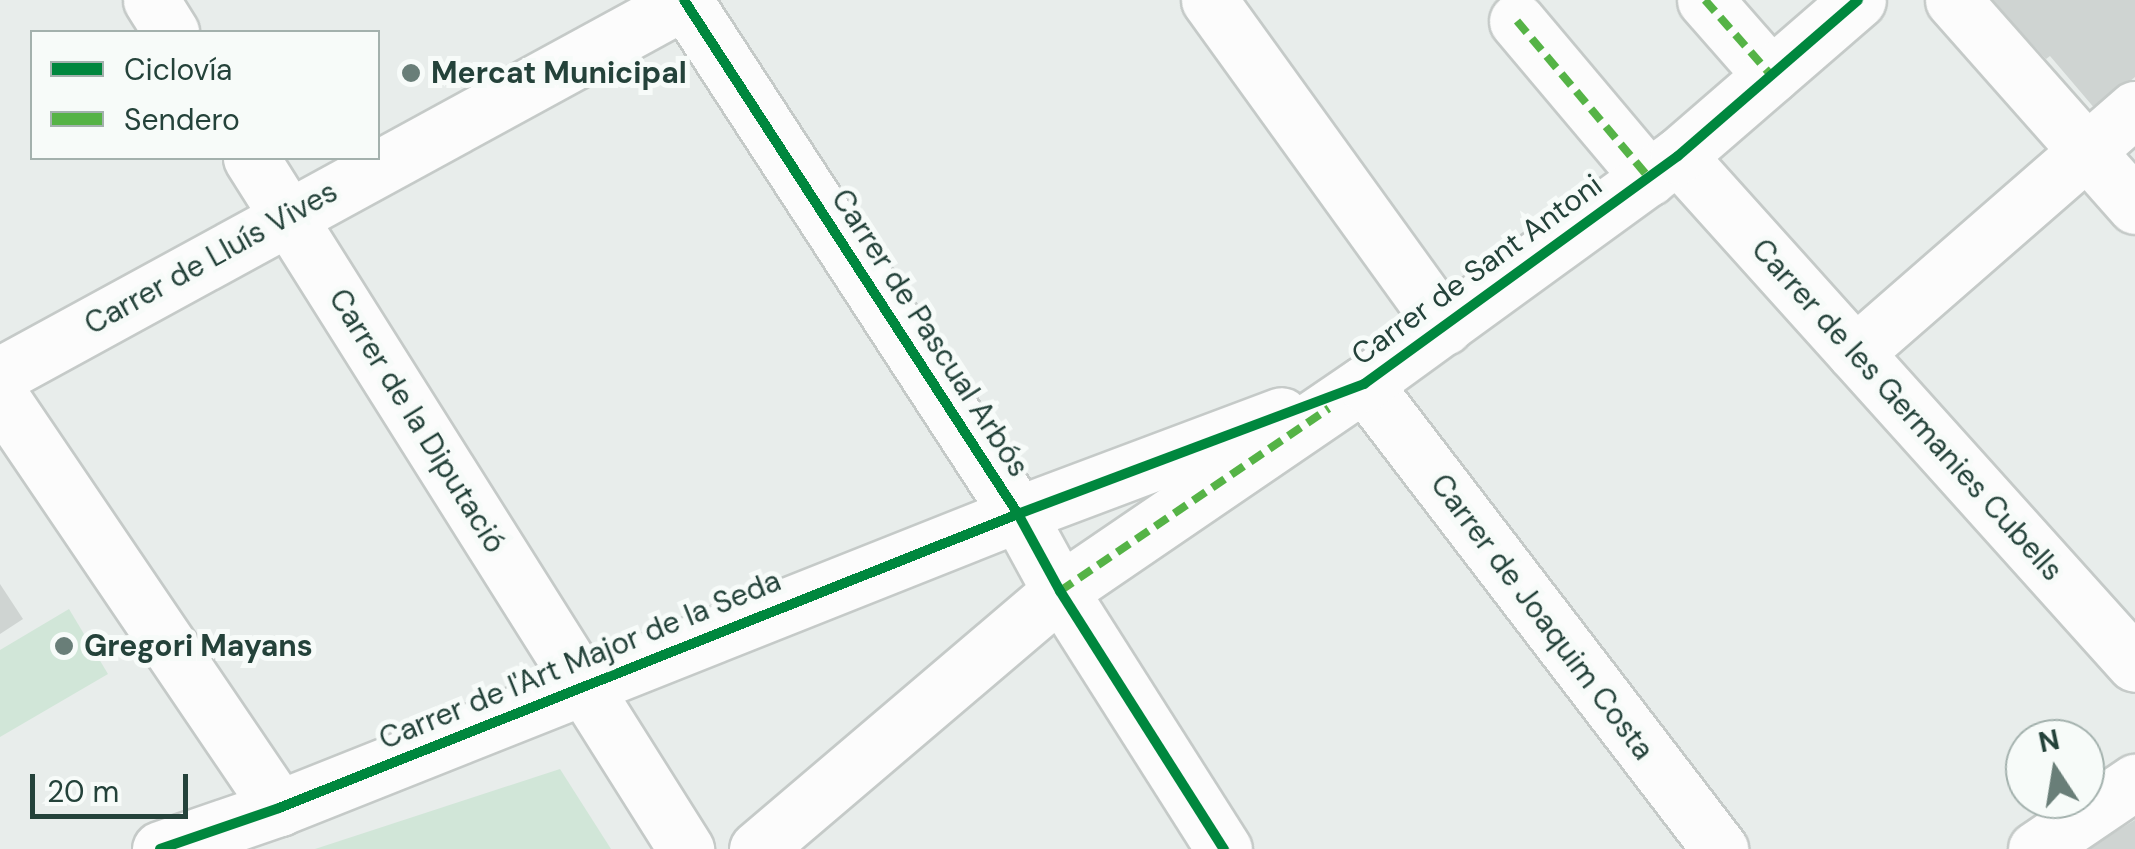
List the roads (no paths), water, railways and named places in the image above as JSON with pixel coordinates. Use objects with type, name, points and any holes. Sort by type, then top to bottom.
[{"type":"street","points":[[150,0],[170,30]]},
{"type":"street","name":"Carrer de Lluís Vives","points":[[0,374],[685,0]]},
{"type":"street","name":"Carrer de Pascual Arbós","points":[[685,0],[1018,514],[1060,591],[1224,849]]},
{"type":"street","points":[[1209,0],[1445,327]]},
{"type":"street","points":[[1705,0],[1771,74]]},
{"type":"street","name":"Carrer de Sant Antoni","points":[[757,849],[1060,591],[1364,384],[1664,167],[1858,0]]},
{"type":"street","points":[[1954,0],[2135,206]]},
{"type":"street","name":"Carrer de les Germanies Cubells","points":[[1517,21],[1855,353],[2135,664]]},
{"type":"street","points":[[1855,353],[2135,109]]},
{"type":"street","name":"Carrer de la Diputació","points":[[252,160],[686,849]]},
{"type":"street","name":"Carrer de Sant Antoni","points":[[1018,514],[1364,384]]},
{"type":"street","name":"Carrer de Joaquim Costa","points":[[1364,384],[1720,849]]},
{"type":"street","points":[[0,396],[279,808]]},
{"type":"street","name":"Carrer de l'Art Major de la Seda","points":[[160,849],[279,808],[1018,514]]},
{"type":"street","points":[[2036,849],[2135,782]]},
{"type":"place","name":"Mercat Municipal","points":[[411,73]]},
{"type":"place","name":"Gregori Mayans","points":[[64,646]]}]
